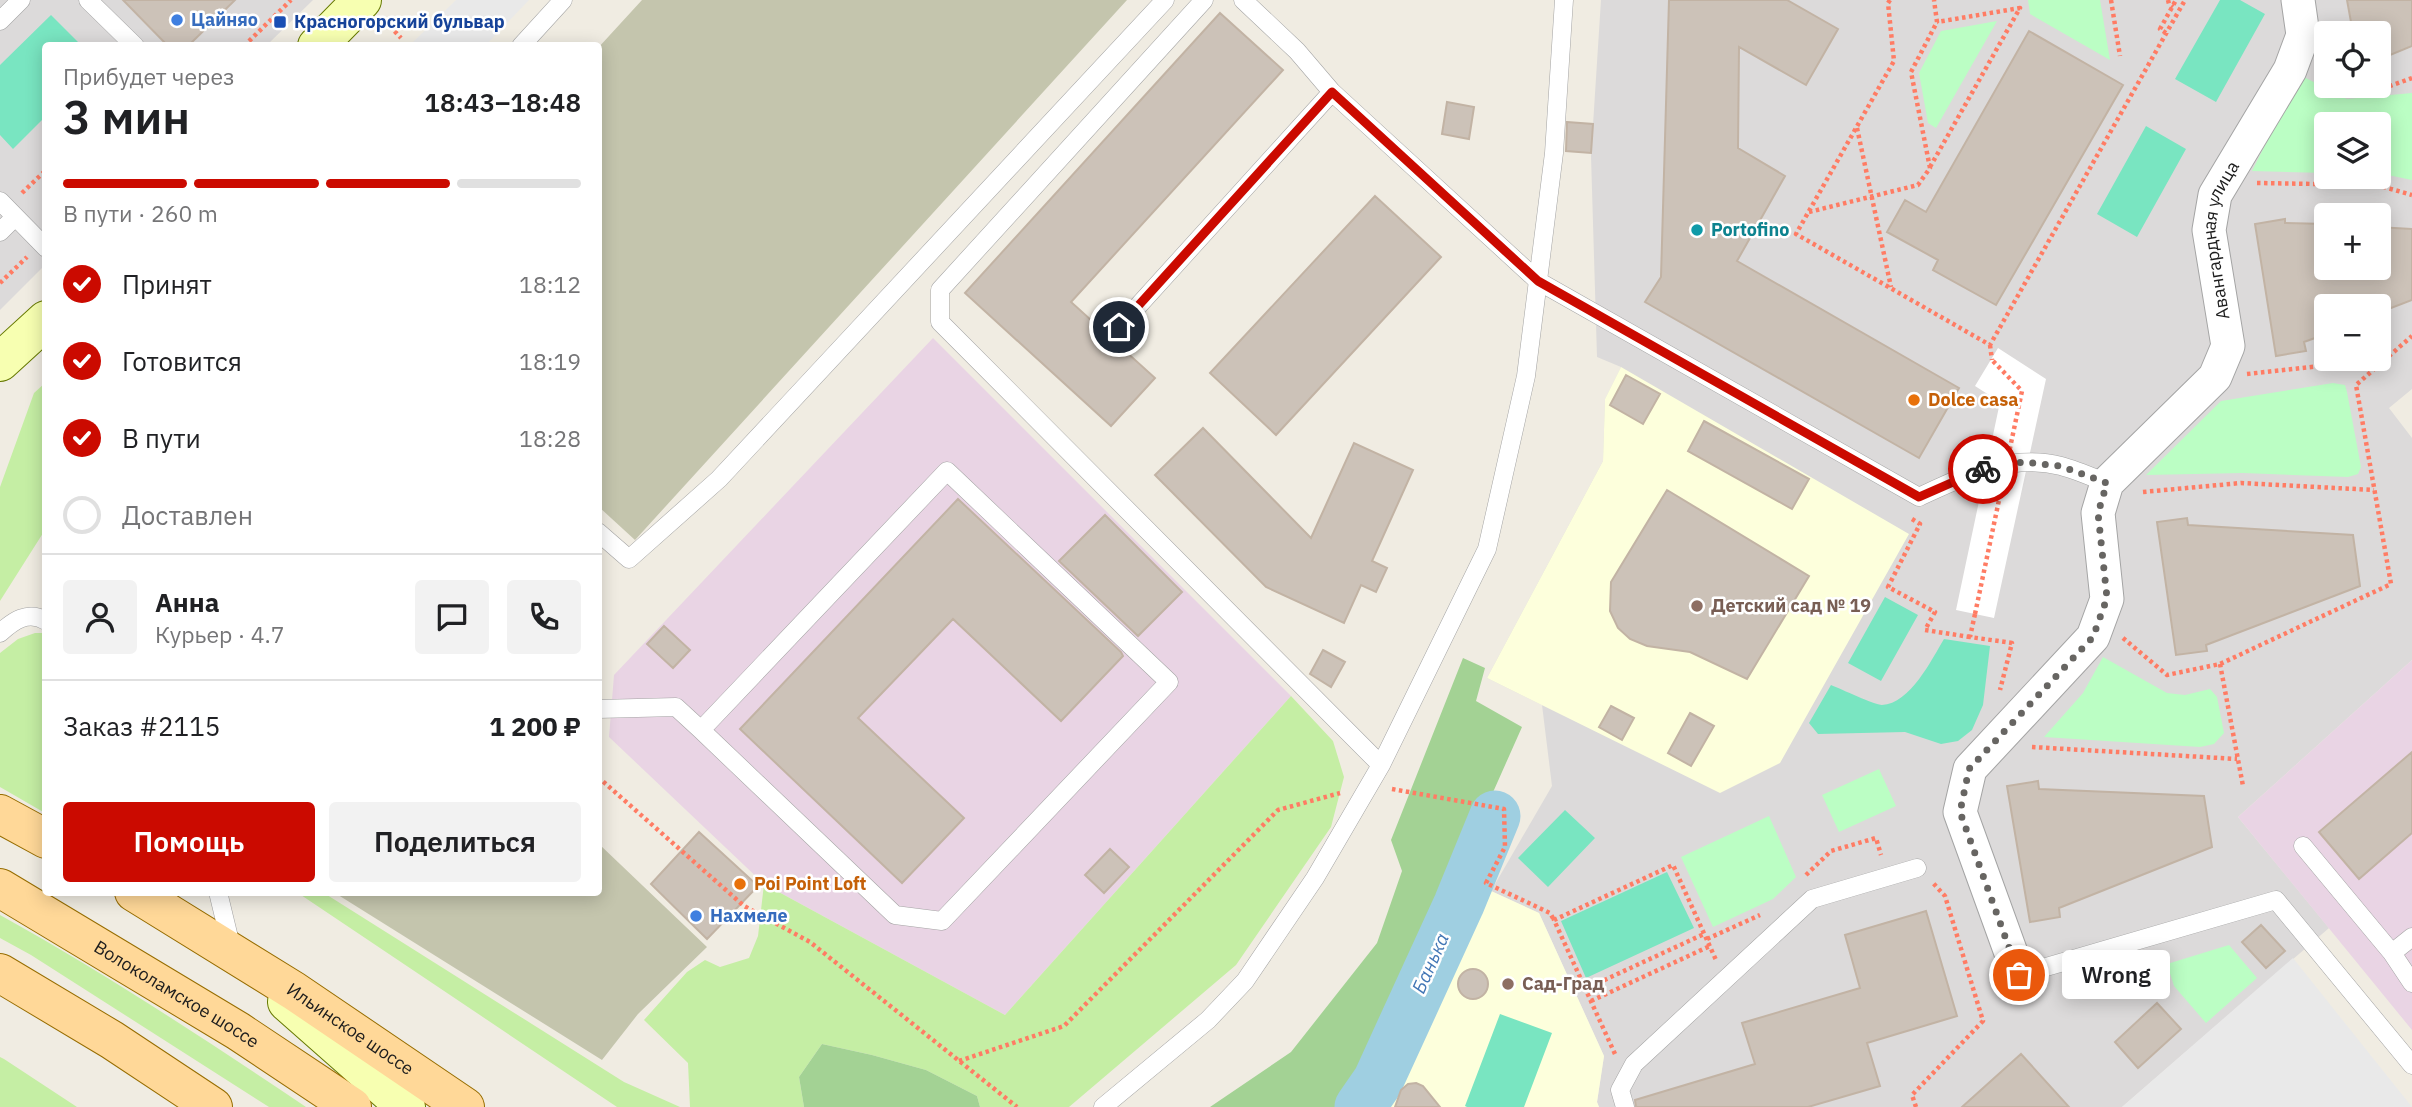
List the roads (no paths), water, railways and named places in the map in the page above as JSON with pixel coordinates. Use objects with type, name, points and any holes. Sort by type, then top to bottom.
[{"type":"main road","points":[[321,42],[362,0]]},
{"type":"main road","points":[[0,362],[42,329]]},
{"type":"main road","points":[[0,814],[42,837]]},
{"type":"main road","name":"Волоколамское шоссе","points":[[0,888],[226,1024],[352,1107]]},
{"type":"main road","name":"Ильинское шоссе","points":[[140,896],[293,991],[465,1107]]},
{"type":"main road","points":[[233,953],[406,1107]]},
{"type":"main road","points":[[0,973],[112,1040],[213,1107]]},
{"type":"main road","points":[[112,1040],[191,1107]]},
{"type":"street","name":"Авангардная улица","points":[[2105,489],[2215,377],[2228,346],[2209,230],[2215,195],[2290,70],[2303,35],[2298,0]]},
{"type":"street","points":[[2019,975],[1960,812],[1969,769],[2093,637],[2107,598],[2098,513],[2105,489]]},
{"type":"lane","points":[[0,21],[22,0]]},
{"type":"lane","points":[[88,0],[131,42]]},
{"type":"lane","points":[[525,42],[563,0]]},
{"type":"lane","points":[[602,535],[629,559],[719,479],[1165,0]]},
{"type":"lane","points":[[1204,0],[940,290],[940,322],[1381,765]]},
{"type":"lane","points":[[1242,0],[1297,51],[1332,92],[1538,281],[1919,497],[1977,470],[2023,462],[2060,466],[2105,489]]},
{"type":"lane","points":[[1103,1107],[1208,1020],[1245,981],[1315,878],[1381,765],[1487,549],[1526,376],[1555,153],[1564,0]]},
{"type":"lane","points":[[1119,327],[1332,92]]},
{"type":"lane","points":[[0,232],[7,209],[42,244]]},
{"type":"lane","points":[[602,709],[676,707],[895,915],[942,921],[1169,682],[947,471],[701,730]]},
{"type":"lane","points":[[0,633],[20,617],[37,615],[42,618]]},
{"type":"lane","points":[[2303,846],[2392,953],[2412,984]]},
{"type":"lane","points":[[1625,1107],[1620,1090],[1634,1064],[1812,899],[1917,868]]},
{"type":"lane","points":[[219,896],[233,953]]},
{"type":"lane","points":[[2019,975],[2276,900],[2412,1065]]},
{"type":"lane","points":[[2392,953],[2412,937]]},
{"type":"waterway","name":"Банька","points":[[1360,1107],[1378,1081],[1459,904],[1495,816]]},
{"type":"place","name":"Цайняо","points":[[177,20]]},
{"type":"place","name":"Красногорский бульвар","points":[[280,22]]},
{"type":"place","name":"Portofino","points":[[1697,230]]},
{"type":"place","name":"Dolce casa","points":[[1914,400]]},
{"type":"place","name":"Детский сад № 19","points":[[1697,606]]},
{"type":"place","name":"Poi Point Loft","points":[[740,884]]},
{"type":"place","name":"Нахмеле","points":[[696,916]]},
{"type":"place","name":"Wrong","points":[[2019,975]]},
{"type":"place","name":"Сад-Град","points":[[1508,984]]}]
